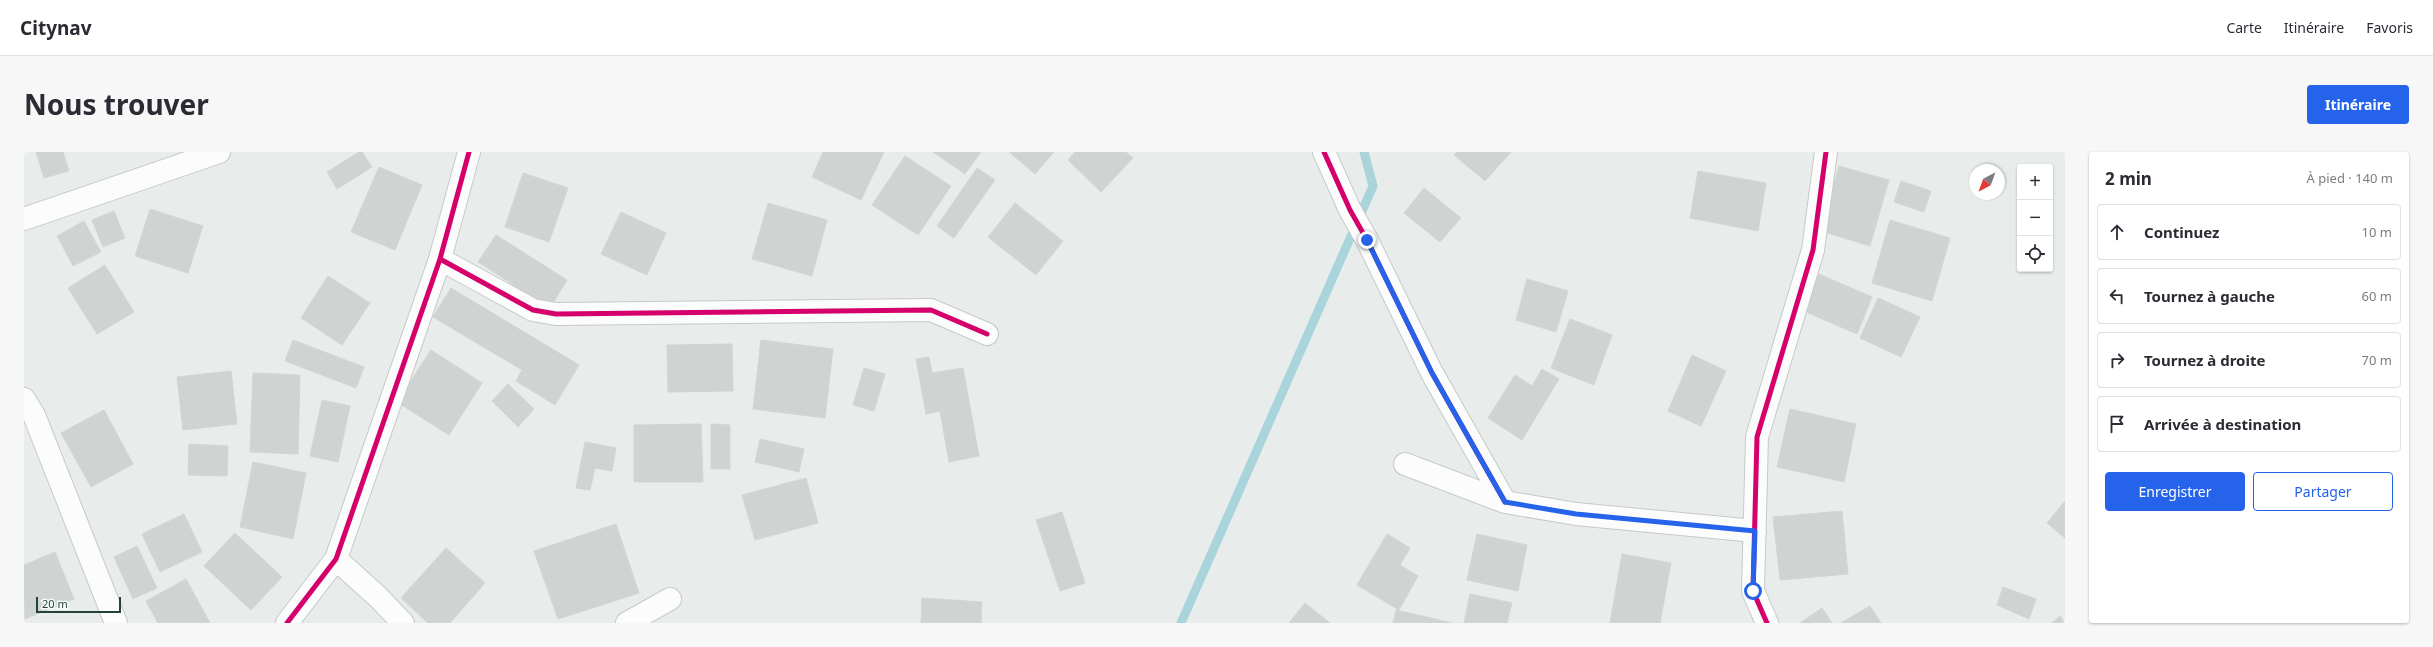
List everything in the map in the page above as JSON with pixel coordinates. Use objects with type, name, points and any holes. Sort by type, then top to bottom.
[{"type":"street","points":[[24,219],[219,152]]},
{"type":"street","points":[[287,623],[336,559],[440,259],[469,152]]},
{"type":"street","points":[[1324,152],[1350,210],[1367,240],[1432,373],[1505,502]]},
{"type":"street","points":[[1767,623],[1753,591],[1758,437],[1813,250],[1826,152]]},
{"type":"street","points":[[440,259],[533,310],[556,314],[931,310],[987,334]]},
{"type":"street","points":[[27,411],[116,623]]},
{"type":"street","points":[[1405,464],[1505,502],[1576,514],[1755,531]]},
{"type":"street","points":[[336,559],[378,597],[403,623]]},
{"type":"street","points":[[627,623],[670,599]]},
{"type":"building","points":[[36,152],[63,152],[69,171],[44,178]]},
{"type":"building","points":[[359,152],[362,152],[372,167],[337,189],[327,172]]},
{"type":"building","points":[[823,152],[884,152],[861,200],[812,177]]},
{"type":"building","points":[[933,152],[981,152],[965,174]]},
{"type":"building","points":[[1009,152],[1054,152],[1035,174]]},
{"type":"building","points":[[1075,152],[1126,152],[1133,158],[1101,192],[1068,160]]},
{"type":"building","points":[[1457,152],[1511,152],[1485,181],[1454,155]]},
{"type":"building","points":[[905,156],[951,186],[918,235],[872,205]]},
{"type":"building","points":[[1839,166],[1889,180],[1870,246],[1821,231]]},
{"type":"building","points":[[379,167],[422,185],[395,250],[351,232]]},
{"type":"building","points":[[977,168],[995,180],[954,238],[937,226]]},
{"type":"building","points":[[1698,171],[1766,183],[1758,231],[1690,218]]},
{"type":"building","points":[[523,173],[568,188],[549,242],[505,227]]},
{"type":"building","points":[[1901,181],[1931,191],[1924,212],[1894,202]]},
{"type":"building","points":[[1424,188],[1461,218],[1440,242],[1404,213]]},
{"type":"building","points":[[768,203],[827,220],[812,276],[752,259]]},
{"type":"building","points":[[1015,203],[1063,241],[1036,275],[988,237]]},
{"type":"building","points":[[150,209],[203,226],[188,273],[135,256]]},
{"type":"building","points":[[114,211],[125,238],[103,247],[92,220]]},
{"type":"building","points":[[621,212],[666,233],[647,275],[601,254]]},
{"type":"building","points":[[1890,220],[1950,238],[1932,301],[1872,283]]},
{"type":"building","points":[[84,221],[101,252],[73,266],[57,236]]},
{"type":"building","points":[[496,235],[567,280],[550,308],[478,262]]},
{"type":"building","points":[[105,265],[134,312],[97,334],[68,288]]},
{"type":"building","points":[[1819,274],[1872,297],[1857,334],[1804,311]]},
{"type":"building","points":[[328,276],[370,303],[342,345],[301,318]]},
{"type":"building","points":[[1527,279],[1568,291],[1556,332],[1516,320]]},
{"type":"building","points":[[451,288],[579,365],[555,405],[516,381],[522,370],[433,317]]},
{"type":"building","points":[[1878,298],[1920,317],[1901,357],[1860,338]]},
{"type":"building","points":[[1570,319],[1612,335],[1594,385],[1551,368]]},
{"type":"building","points":[[293,340],[364,367],[356,388],[285,361]]},
{"type":"building","points":[[761,340],[833,349],[825,418],[753,409]]},
{"type":"building","points":[[732,344],[733,391],[668,392],[667,345]]},
{"type":"building","points":[[431,350],[482,383],[449,435],[397,402]]},
{"type":"building","points":[[1692,355],[1726,371],[1701,426],[1668,411]]},
{"type":"building","points":[[929,357],[932,373],[963,368],[979,456],[949,462],[940,411],[926,414],[916,359]]},
{"type":"building","points":[[864,368],[885,374],[874,411],[853,405]]},
{"type":"building","points":[[1542,369],[1559,379],[1522,440],[1488,418],[1515,375],[1532,386]]},
{"type":"building","points":[[231,371],[237,424],[183,430],[177,377]]},
{"type":"building","points":[[253,373],[300,375],[298,454],[250,452]]},
{"type":"building","points":[[508,384],[534,409],[518,427],[492,401]]},
{"type":"building","points":[[322,400],[350,406],[338,462],[310,456]]},
{"type":"building","points":[[1790,409],[1856,424],[1844,482],[1777,467]]},
{"type":"building","points":[[104,410],[133,464],[91,487],[61,433]]},
{"type":"building","points":[[701,424],[703,482],[634,482],[634,425]]},
{"type":"building","points":[[711,424],[730,425],[730,469],[711,469]]},
{"type":"building","points":[[760,439],[804,449],[799,472],[755,462]]},
{"type":"building","points":[[585,442],[616,448],[612,471],[595,468],[590,490],[576,488]]},
{"type":"building","points":[[189,444],[228,446],[227,476],[188,475]]},
{"type":"building","points":[[253,462],[306,473],[293,539],[240,527]]},
{"type":"building","points":[[806,478],[818,523],[755,540],[742,495]]},
{"type":"building","points":[[2065,501],[2065,538],[2047,523]]},
{"type":"building","points":[[1842,511],[1848,574],[1780,580],[1773,517]]},
{"type":"building","points":[[1062,512],[1085,583],[1060,591],[1036,520]]},
{"type":"building","points":[[184,514],[202,552],[160,572],[142,534]]},
{"type":"building","points":[[616,524],[639,593],[558,619],[534,551]]},
{"type":"building","points":[[235,533],[282,577],[251,610],[204,566]]},
{"type":"building","points":[[1387,534],[1410,548],[1400,565],[1418,576],[1399,610],[1357,585]]},
{"type":"building","points":[[1477,534],[1527,545],[1518,591],[1467,580]]},
{"type":"building","points":[[137,546],[157,588],[133,599],[114,557]]},
{"type":"building","points":[[446,548],[485,583],[450,623],[428,623],[401,598]]},
{"type":"building","points":[[55,552],[74,599],[25,619],[24,565]]},
{"type":"building","points":[[1622,554],[1671,563],[1660,623],[1610,623]]},
{"type":"building","points":[[186,579],[210,623],[158,623],[146,601]]},
{"type":"building","points":[[2003,587],[2036,599],[2029,619],[1997,605]]},
{"type":"building","points":[[1470,594],[1512,603],[1507,623],[1464,623]]},
{"type":"building","points":[[922,598],[982,602],[981,623],[921,623]]},
{"type":"building","points":[[1305,603],[1330,623],[1289,623]]},
{"type":"building","points":[[1870,606],[1881,623],[1841,623]]},
{"type":"building","points":[[1822,608],[1832,623],[1800,623]]},
{"type":"building","points":[[1396,610],[1452,623],[1393,623]]},
{"type":"building","points":[[2060,616],[2065,623],[2052,623]]},
{"type":"waterway","points":[[1181,623],[1373,186],[1364,152]]},
{"type":"cycle path","points":[[287,623],[336,559],[440,259],[469,152]]},
{"type":"cycle path","points":[[1324,152],[1350,210],[1367,240],[1432,373],[1505,502]]},
{"type":"cycle path","points":[[1767,623],[1753,591],[1757,437],[1813,250],[1826,152]]},
{"type":"cycle path","points":[[440,259],[533,310],[556,314],[931,310],[987,334]]},
{"type":"route","points":[[1367,240],[1432,373],[1505,502],[1576,514],[1755,531],[1753,591]]}]
